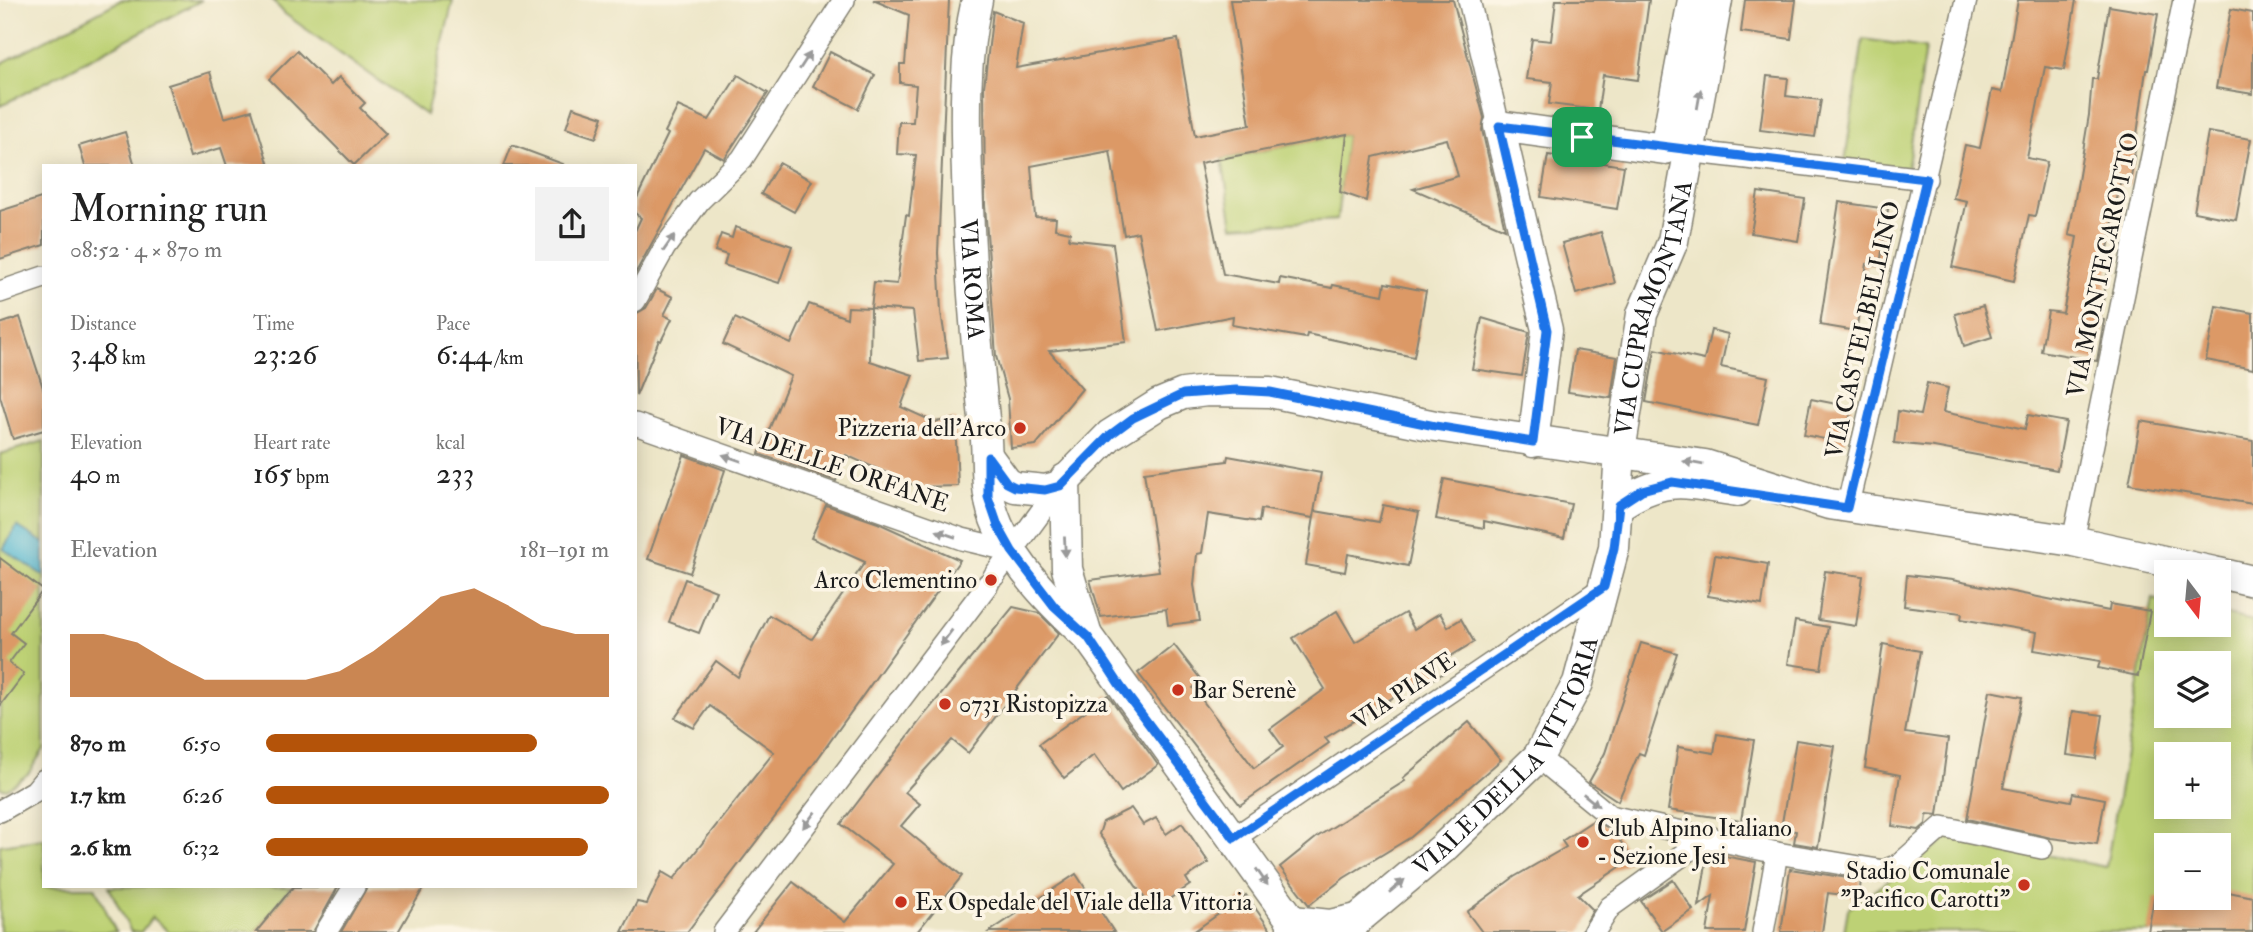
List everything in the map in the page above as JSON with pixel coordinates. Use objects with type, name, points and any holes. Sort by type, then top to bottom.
[{"type":"main road","name":"VIA ROMA","points":[[977,0],[965,111],[973,314],[988,457],[988,497],[998,526],[1012,551],[1054,606],[1088,637]]},
{"type":"main road","name":"VIA CUPRAMONTANA","points":[[1620,451],[1642,314],[1673,241],[1677,150],[1693,0]]},
{"type":"main road","name":"VIA CUPRAMONTANA","points":[[1677,150],[1717,0]]},
{"type":"main road","points":[[1539,442],[1547,330],[1499,126],[1677,150]]},
{"type":"main road","points":[[988,457],[1007,483],[1015,487],[1045,490],[1062,483],[1110,435],[1133,418],[1183,394],[1207,391],[1270,392],[1435,426],[1705,465],[1838,506]]},
{"type":"main road","points":[[1539,442],[1600,469],[1619,500],[1672,482],[2073,541],[2158,560]]},
{"type":"main road","name":"VIALE DELLA VITTORIA","points":[[1352,925],[1442,849],[1538,757],[1578,683],[1604,587],[1614,548],[1620,451]]},
{"type":"main road","points":[[1062,483],[1067,569],[1088,637],[1121,687],[1234,838],[1292,927],[1352,925]]},
{"type":"main road","points":[[2231,576],[2253,581]]},
{"type":"street","points":[[637,298],[665,247],[699,201],[742,159],[844,0]]},
{"type":"street","points":[[1469,0],[1499,126]]},
{"type":"street","name":"VIA CASTELBELLINO","points":[[1838,506],[1926,179],[1966,0]]},
{"type":"street","name":"VIA MONTECAROTTO","points":[[2073,541],[2184,0]]},
{"type":"street","points":[[1677,150],[1926,179]]},
{"type":"street","points":[[0,292],[42,278]]},
{"type":"street","name":"VIA DELLE ORFANE","points":[[637,425],[962,539],[1012,551]]},
{"type":"street","points":[[724,932],[1062,483]]},
{"type":"street","name":"VIA PIAVE","points":[[1234,838],[1604,587]]},
{"type":"street","points":[[1538,757],[1610,816],[1777,853],[1884,871],[1900,864],[1942,827],[2042,848]]},
{"type":"street","points":[[0,811],[35,791],[42,782]]},
{"type":"street","points":[[1594,932],[1610,907],[1709,836]]},
{"type":"street","points":[[1763,932],[1777,853]]},
{"type":"street","points":[[326,932],[353,888]]},
{"type":"green space","points":[[121,0],[202,0],[0,106],[0,64]]},
{"type":"green space","points":[[272,0],[453,0],[426,115],[285,14]]},
{"type":"green space","points":[[1863,39],[1925,48],[1907,171],[1845,162]]},
{"type":"green space","points":[[1347,134],[1337,220],[1233,226],[1222,159]]},
{"type":"green space","points":[[42,442],[42,752],[28,774],[6,789],[0,788],[0,454]]},
{"type":"green space","points":[[2153,599],[2154,637],[2231,637],[2231,616],[2253,621],[2253,932],[1844,932],[1848,909],[1951,836],[2106,867]]},
{"type":"green space","points":[[42,839],[42,888],[95,888],[116,932],[0,932],[0,845]]},
{"type":"green space","points":[[109,888],[290,888],[256,932],[169,932],[152,917],[141,932],[131,932]]},
{"type":"water","points":[[17,526],[42,542],[42,575],[3,549]]},
{"type":"building","points":[[873,0],[949,0],[938,253],[941,312],[948,358],[919,361],[913,311],[871,308],[874,282],[897,284],[916,155],[897,154],[899,122],[913,122],[916,85],[900,83],[900,64],[905,64],[909,15]]},
{"type":"building","points":[[1230,0],[1453,0],[1484,118],[1482,130],[1505,229],[1413,189],[1458,176],[1447,139],[1373,157],[1366,201],[1340,192],[1347,134],[1200,163],[1223,274],[1279,284],[1280,278],[1383,295],[1385,283],[1426,291],[1414,357],[1307,334],[1306,338],[1232,325],[1233,316],[1158,331],[1138,232],[1124,235],[1110,151],[1031,166],[1035,217],[1056,218],[1055,229],[1070,232],[1069,239],[1113,244],[1126,342],[1049,351],[1082,389],[1036,445],[1011,448],[1008,399],[996,356],[985,205],[984,87],[993,11],[1023,23],[1016,68],[1178,39],[1195,136],[1250,125]]},
{"type":"building","points":[[1556,0],[1649,0],[1638,80],[1603,75],[1598,110],[1549,104],[1552,82],[1526,79],[1532,39],[1551,41]]},
{"type":"building","points":[[1745,0],[1796,0],[1791,39],[1741,32]]},
{"type":"building","points":[[2018,0],[2076,0],[2064,70],[2045,67],[2027,158],[2047,162],[2035,216],[2029,215],[2014,281],[1952,267],[1967,201],[1953,198],[1965,145],[1980,148],[1992,90],[2002,92]]},
{"type":"building","points":[[2109,6],[2158,14],[2146,70],[2130,185],[2120,183],[2105,265],[2109,266],[2100,319],[2104,320],[2097,361],[2041,351],[2048,311],[2063,313],[2077,237],[2069,235],[2089,115],[2092,79],[2097,79]]},
{"type":"building","points":[[2231,9],[2253,13],[2253,94],[2216,88]]},
{"type":"building","points":[[297,51],[331,85],[339,77],[365,103],[360,108],[386,134],[353,164],[269,79]]},
{"type":"building","points":[[830,52],[875,75],[858,109],[813,86]]},
{"type":"building","points":[[210,72],[224,118],[252,110],[268,164],[226,164],[221,148],[190,157],[168,85]]},
{"type":"building","points":[[738,75],[768,93],[724,159],[704,148],[637,270],[637,227],[641,218],[637,215],[637,198],[668,134],[665,132],[678,106],[709,120]]},
{"type":"building","points":[[1767,76],[1788,78],[1786,96],[1821,100],[1815,137],[1760,130]]},
{"type":"building","points":[[573,107],[603,117],[596,138],[566,128]]},
{"type":"building","points":[[125,132],[134,164],[84,164],[79,146]]},
{"type":"building","points":[[2208,132],[2251,139],[2236,220],[2194,212]]},
{"type":"building","points":[[512,145],[563,164],[505,164]]},
{"type":"building","points":[[1548,155],[1624,166],[1617,209],[1541,197]]},
{"type":"building","points":[[779,163],[812,181],[794,212],[761,194]]},
{"type":"building","points":[[1758,192],[1805,199],[1798,241],[1751,233]]},
{"type":"building","points":[[42,198],[42,246],[0,259],[0,211]]},
{"type":"building","points":[[1839,202],[1888,209],[1880,266],[1867,264],[1856,331],[1820,325]]},
{"type":"building","points":[[735,227],[792,246],[779,283],[724,265],[727,255],[715,251],[721,234],[732,238]]},
{"type":"building","points":[[1601,232],[1615,283],[1576,294],[1562,243]]},
{"type":"building","points":[[657,289],[673,297],[664,315],[672,319],[661,341],[659,340],[637,394],[637,313],[646,308]]},
{"type":"building","points":[[809,304],[847,318],[848,307],[871,308],[870,361],[913,375],[901,407],[934,422],[955,419],[958,486],[918,487],[846,455],[836,481],[759,454],[791,376],[723,344],[735,318],[791,344]]},
{"type":"building","points":[[1983,306],[1992,337],[1964,346],[1955,314]]},
{"type":"building","points":[[2216,306],[2253,313],[2253,369],[2206,360]]},
{"type":"building","points":[[20,317],[42,385],[42,431],[13,439],[0,396],[0,324]]},
{"type":"building","points":[[1482,318],[1529,332],[1522,376],[1472,369]]},
{"type":"building","points":[[1711,330],[1728,334],[1721,367],[1768,377],[1758,425],[1646,402],[1655,349],[1704,360]]},
{"type":"building","points":[[1575,350],[1617,357],[1611,398],[1568,392]]},
{"type":"building","points":[[1927,383],[1948,388],[1943,412],[2025,429],[2028,415],[2066,422],[2057,470],[1934,447],[1894,443],[1898,411],[1920,415]]},
{"type":"building","points":[[1811,399],[1852,407],[1845,443],[1804,435]]},
{"type":"building","points":[[2141,421],[2253,441],[2253,504],[2129,484]]},
{"type":"building","points":[[684,455],[725,470],[690,573],[648,559]]},
{"type":"building","points":[[1228,456],[1321,473],[1313,518],[1261,509],[1259,522],[1208,514],[1202,553],[1197,554],[1194,585],[1200,621],[1168,625],[1166,609],[1101,617],[1090,580],[1159,571],[1144,472],[1227,461]]},
{"type":"building","points":[[1444,479],[1571,504],[1564,538],[1484,521],[1484,528],[1436,519]]},
{"type":"building","points":[[826,505],[878,523],[960,560],[788,800],[687,932],[622,932],[637,902],[647,904],[662,872],[674,879],[774,752],[710,706],[694,728],[675,718],[716,661],[738,677],[769,615],[812,639],[865,562],[811,538]]},
{"type":"building","points":[[1383,505],[1419,512],[1408,566],[1348,554],[1345,572],[1306,565],[1315,511],[1379,522]]},
{"type":"building","points":[[1715,555],[1768,564],[1762,605],[1708,596]]},
{"type":"building","points":[[0,558],[42,591],[11,633],[24,643],[9,663],[24,674],[0,706]]},
{"type":"building","points":[[1825,571],[1863,576],[1856,626],[1818,620]]},
{"type":"building","points":[[1907,575],[1952,580],[2109,611],[2110,604],[2150,611],[2138,676],[2098,668],[2100,661],[2034,650],[2037,632],[1961,619],[1962,613],[1904,606]]},
{"type":"building","points":[[685,579],[716,591],[699,633],[669,622]]},
{"type":"building","points":[[1013,607],[1039,613],[1059,633],[968,753],[952,740],[905,792],[920,804],[901,826],[962,876],[917,932],[753,932],[793,882],[845,922],[893,864],[841,824],[925,714]]},
{"type":"building","points":[[1337,611],[1355,642],[1405,613],[1414,629],[1440,613],[1448,627],[1461,619],[1474,642],[1441,662],[1447,671],[1418,688],[1416,684],[1325,738],[1329,743],[1240,805],[1138,673],[1174,645],[1202,681],[1193,688],[1254,768],[1283,747],[1270,729],[1325,689],[1293,638]]},
{"type":"building","points":[[1795,621],[1828,627],[1821,669],[1788,664]]},
{"type":"building","points":[[1641,643],[1677,653],[1644,755],[1639,753],[1618,801],[1589,782],[1605,753]]},
{"type":"building","points":[[1883,644],[1920,651],[1905,733],[1948,739],[1938,815],[1927,814],[1926,824],[1919,830],[1892,826],[1900,775],[1865,768]]},
{"type":"building","points":[[1990,691],[2022,697],[2003,788],[2071,801],[2073,793],[2105,799],[2097,844],[2051,838],[1967,819]]},
{"type":"building","points":[[1108,695],[1158,765],[1121,792],[1094,755],[1064,778],[1039,744]]},
{"type":"building","points":[[2073,711],[2103,715],[2096,759],[2067,755]]},
{"type":"building","points":[[1469,722],[1501,760],[1411,837],[1344,878],[1309,905],[1280,867],[1317,837],[1405,781],[1403,778]]},
{"type":"building","points":[[1717,734],[1754,740],[1741,821],[1668,810],[1678,747],[1714,753]]},
{"type":"building","points":[[1796,740],[1835,746],[1818,847],[1794,843],[1796,831],[1781,829]]},
{"type":"building","points":[[1131,808],[1143,825],[1156,818],[1166,834],[1182,823],[1209,863],[1186,878],[1190,885],[1153,910],[1099,834],[1103,822]]},
{"type":"building","points":[[1594,820],[1613,830],[1632,859],[1578,895],[1593,910],[1581,932],[1482,932],[1467,912],[1514,877],[1566,847],[1562,841]]},
{"type":"building","points":[[1708,853],[1756,862],[1744,932],[1707,932],[1713,896],[1699,906]]},
{"type":"building","points":[[1790,869],[1861,880],[1859,897],[1828,893],[1822,932],[1781,932]]},
{"type":"building","name":"Ex Ospedale del Viale della Vittoria","points":[[1076,874],[1114,932],[989,932]]},
{"type":"building","points":[[1673,880],[1693,910],[1662,931],[1641,901]]},
{"type":"building","points":[[292,888],[337,888],[313,932],[256,932]]},
{"type":"building","points":[[366,888],[423,888],[398,932],[341,932]]},
{"type":"building","points":[[2231,892],[2253,897],[2253,932],[2148,932],[2154,898],[2154,910],[2231,910]]},
{"type":"building","points":[[1246,895],[1272,932],[1193,932]]},
{"type":"place","name":"Pizzeria dell'Arco","points":[[1020,428]]},
{"type":"place","name":"Arco Clementino","points":[[991,580]]},
{"type":"place","name":"Bar Serenè","points":[[1178,690]]},
{"type":"place","name":"0731 Ristopizza","points":[[945,704]]},
{"type":"place","name":"Club Alpino Italiano - Sezione Jesi","points":[[1583,842]]},
{"type":"place","name":"Stadio Comunale \"Pacifico Carotti\"","points":[[2024,885]]},
{"type":"place","name":"Ex Ospedale del Viale della Vittoria","points":[[901,902]]},
{"type":"route","points":[[1499,126],[1582,137],[1926,179],[1847,508],[1672,482],[1642,490],[1619,505],[1614,548],[1604,587],[1234,838],[1121,687],[1088,637],[1054,606],[1012,551],[998,526],[988,497],[988,457],[1007,483],[1015,487],[1045,490],[1060,486],[1110,435],[1133,418],[1183,394],[1236,390],[1270,392],[1435,426],[1533,442],[1547,330],[1499,126]]}]
